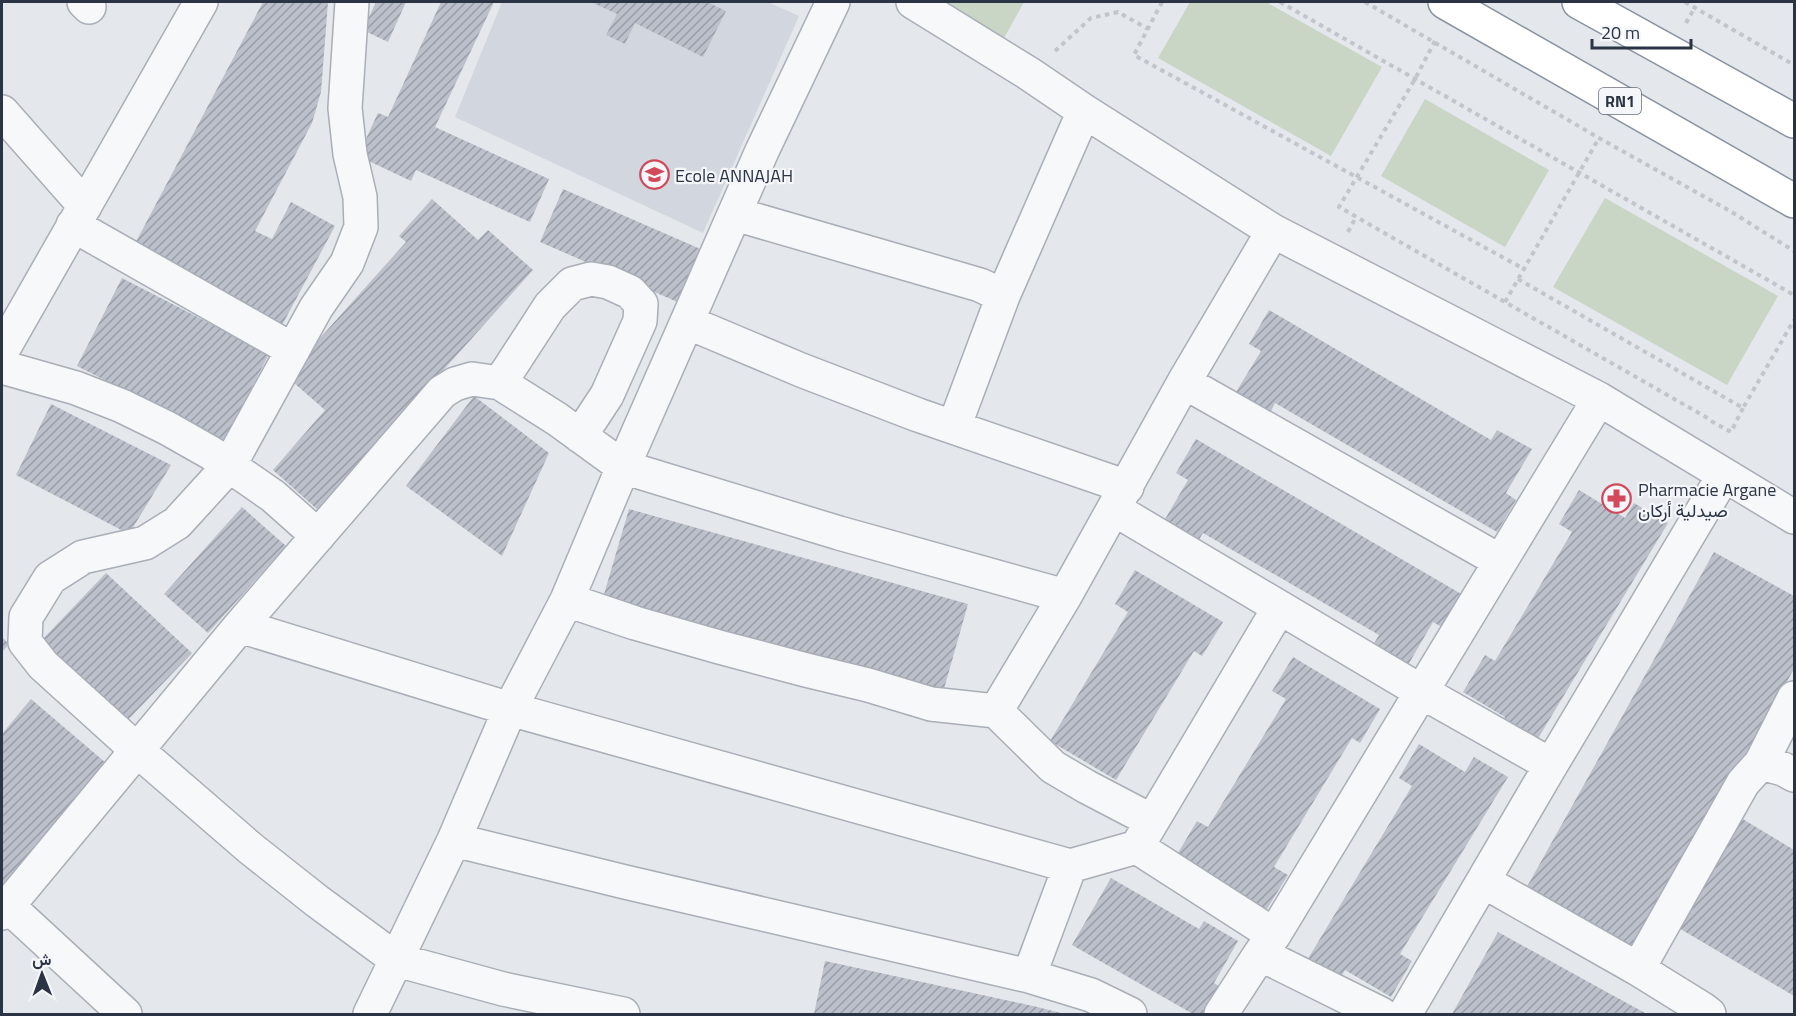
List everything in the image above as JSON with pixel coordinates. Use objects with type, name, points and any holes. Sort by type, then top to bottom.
[{"type":"highway","name":"RN1","points":[[1445,2],[1794,201]]},
{"type":"highway","points":[[1579,2],[1794,121]]},
{"type":"street","points":[[2,351],[201,2]]},
{"type":"street","points":[[352,2],[345,108],[350,154],[360,197],[361,226],[347,263],[316,308],[229,466],[177,522],[145,543],[83,556],[50,578],[26,617],[25,642],[43,665],[250,848],[317,901],[398,960],[503,989],[623,1014]]},
{"type":"street","points":[[370,1014],[454,840],[510,710],[567,600],[762,151],[832,2]]},
{"type":"street","points":[[913,2],[1028,73],[1273,231],[1599,399],[1794,517]]},
{"type":"street","points":[[954,427],[1003,296],[1084,111]]},
{"type":"street","points":[[2,112],[79,215],[293,350]]},
{"type":"street","points":[[735,214],[980,285],[1003,296]]},
{"type":"street","points":[[996,711],[1065,596],[1184,382],[1273,231]]},
{"type":"street","points":[[500,383],[550,306],[572,284],[591,279],[608,282],[630,292],[641,304],[640,321],[607,395],[580,436]]},
{"type":"street","points":[[687,322],[801,370],[954,427],[1120,498],[1279,608],[1551,765]]},
{"type":"street","points":[[2,367],[76,388],[122,406],[167,428],[273,496],[318,536]]},
{"type":"street","points":[[125,1014],[5,909],[240,626],[442,392],[456,384],[472,379],[500,383],[556,419],[623,467],[839,533],[1065,596]]},
{"type":"street","points":[[1184,382],[1500,561]]},
{"type":"street","points":[[1221,1014],[1267,945],[1599,399]]},
{"type":"street","points":[[1405,1014],[1724,475]]},
{"type":"street","points":[[567,600],[719,647],[868,685],[931,704],[996,711],[1053,767],[1088,787],[1144,834],[1267,945],[1382,1014]]},
{"type":"street","points":[[240,626],[510,710],[1070,866],[1144,834],[1279,608]]},
{"type":"street","points":[[1638,969],[1743,783],[1761,764],[1794,698]]},
{"type":"street","points":[[1761,764],[1783,769],[1794,775]]},
{"type":"street","points":[[454,840],[1029,976],[1091,995],[1130,1014]]},
{"type":"street","points":[[1029,976],[1070,866]]},
{"type":"street","points":[[1483,881],[1638,969],[1708,1014]]},
{"type":"path","points":[[1162,2],[1134,55],[1524,269]]},
{"type":"path","points":[[1280,2],[1794,295]]},
{"type":"path","points":[[1365,2],[1794,251]]},
{"type":"path","points":[[1685,2],[1794,65]]},
{"type":"path","points":[[1028,73],[1091,18],[1118,12],[1148,29]]},
{"type":"path","points":[[1435,41],[1339,207],[1711,420]]},
{"type":"path","points":[[1504,302],[1599,138]]},
{"type":"path","points":[[1518,279],[1743,408],[1794,320]]},
{"type":"shaded area","name":"Ecole ANNAJAH","points":[[502,2],[768,2],[799,16],[703,233],[455,117]]},
{"type":"green space","points":[[934,2],[1024,2],[1003,40]]},
{"type":"green space","points":[[1190,2],[1266,2],[1382,67],[1331,156],[1158,58]]},
{"type":"green space","points":[[1425,99],[1549,170],[1505,247],[1381,176]]},
{"type":"green space","points":[[1605,198],[1778,296],[1727,385],[1553,287]]},
{"type":"building","points":[[263,2],[328,2],[321,92],[312,123],[255,231],[272,239],[291,202],[335,226],[279,331],[130,253]]},
{"type":"building","points":[[376,2],[406,2],[388,42],[363,30]]},
{"type":"building","points":[[441,2],[494,2],[435,127],[549,179],[530,222],[416,170],[411,181],[358,156],[378,113],[388,117]]},
{"type":"building","points":[[591,2],[707,2],[726,11],[703,57],[635,23],[625,44],[606,35],[617,14]]},
{"type":"building","points":[[563,189],[705,251],[682,304],[540,242]]},
{"type":"building","points":[[432,199],[478,240],[488,230],[533,270],[318,510],[273,470],[325,410],[286,376],[406,242],[399,236]]},
{"type":"building","points":[[122,278],[269,354],[224,441],[77,366]]},
{"type":"building","points":[[1269,310],[1491,440],[1497,430],[1532,449],[1506,493],[1516,500],[1497,532],[1275,403],[1268,417],[1233,397],[1261,351],[1249,344]]},
{"type":"building","points":[[474,396],[549,453],[502,556],[406,486]]},
{"type":"building","points":[[51,404],[171,465],[129,534],[16,475]]},
{"type":"building","points":[[1196,439],[1463,595],[1443,628],[1433,622],[1408,665],[1373,645],[1379,635],[1203,533],[1195,546],[1161,526],[1188,480],[1176,473]]},
{"type":"building","points":[[1579,490],[1625,518],[1634,503],[1668,523],[1534,745],[1500,725],[1505,717],[1463,692],[1485,655],[1495,661],[1572,532],[1559,524]]},
{"type":"building","points":[[242,507],[286,546],[208,633],[164,594]]},
{"type":"building","points":[[629,509],[968,604],[940,703],[600,608]]},
{"type":"building","points":[[1714,552],[1794,596],[1794,669],[1635,953],[1524,892]]},
{"type":"building","points":[[1135,570],[1223,622],[1202,656],[1194,651],[1116,780],[1050,741],[1128,612],[1115,604]]},
{"type":"building","points":[[106,573],[192,653],[124,724],[38,644]]},
{"type":"building","points":[[2,637],[9,644],[2,652]]},
{"type":"building","points":[[1293,657],[1380,709],[1360,743],[1352,738],[1274,867],[1288,875],[1265,912],[1175,858],[1197,821],[1208,827],[1286,699],[1272,691]]},
{"type":"building","points":[[31,699],[106,763],[2,885],[2,734]]},
{"type":"building","points":[[1419,744],[1465,772],[1474,757],[1508,777],[1400,954],[1412,961],[1391,997],[1345,970],[1338,982],[1306,962],[1412,786],[1399,778]]},
{"type":"building","points":[[1741,818],[1794,850],[1794,996],[1677,927]]},
{"type":"building","points":[[1111,878],[1199,929],[1204,921],[1238,941],[1214,983],[1224,989],[1209,1014],[1193,1014],[1072,945]]},
{"type":"building","points":[[1498,932],[1603,990],[1647,1014],[1452,1014]]},
{"type":"building","points":[[825,961],[1033,1006],[1065,1014],[814,1014]]},
{"type":"place","name":"Ecole ANNAJAH","points":[[654,175]]},
{"type":"place","name":"Pharmacie Argane صيدلية أركان","points":[[1617,499]]}]
